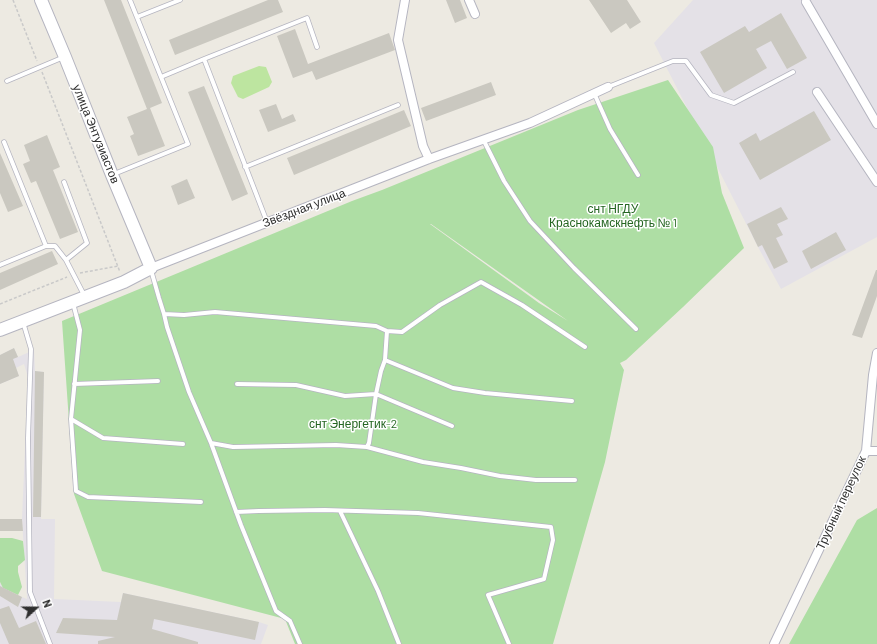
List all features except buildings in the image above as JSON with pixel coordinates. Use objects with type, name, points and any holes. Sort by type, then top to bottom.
[{"type":"street","name":"улица Энтузиастов","points":[[41,0],[150,268]]},
{"type":"street","points":[[405,0],[398,40],[423,146],[429,159]]},
{"type":"street","points":[[469,0],[475,14]]},
{"type":"street","points":[[806,2],[877,124]]},
{"type":"street","name":"Звёздная улица","points":[[0,330],[85,298],[124,282],[150,268],[267,222],[429,159],[530,123],[608,87]]},
{"type":"street","points":[[817,92],[877,182]]},
{"type":"street","name":"Трубный переулок","points":[[774,644],[866,451],[873,375],[877,353]]},
{"type":"street","points":[[866,451],[877,451]]},
{"type":"lane","points":[[112,175],[188,144],[130,0]]},
{"type":"lane","points":[[137,17],[180,0]]},
{"type":"lane","points":[[161,77],[307,18],[317,47]]},
{"type":"lane","points":[[7,81],[65,57]]},
{"type":"lane","points":[[204,59],[267,222]]},
{"type":"lane","points":[[608,87],[673,61],[686,61],[711,95],[734,103],[793,72]]},
{"type":"lane","points":[[594,93],[610,129],[638,175]]},
{"type":"lane","points":[[245,167],[398,105]]},
{"type":"lane","points":[[483,139],[504,181],[530,221],[574,268],[636,329]]},
{"type":"lane","points":[[4,142],[46,246]]},
{"type":"lane","points":[[64,182],[87,243],[66,260]]},
{"type":"lane","points":[[0,265],[46,246],[55,246],[66,260],[85,298]]},
{"type":"lane","points":[[150,268],[167,327],[189,392],[241,525],[276,611],[290,621],[300,644]]},
{"type":"lane","points":[[164,314],[184,315],[215,312],[376,326],[387,331],[402,332],[440,305],[481,282],[522,305],[586,347]]},
{"type":"lane","points":[[73,302],[80,330],[71,419],[76,491],[88,496],[201,502]]},
{"type":"lane","points":[[23,321],[31,349],[28,438],[30,592],[50,644]]},
{"type":"lane","points":[[367,447],[369,443],[376,394],[385,360],[387,331]]},
{"type":"lane","points":[[385,360],[453,388],[485,393],[572,401]]},
{"type":"lane","points":[[74,384],[158,381]]},
{"type":"lane","points":[[237,384],[296,385],[346,396],[376,394],[452,426]]},
{"type":"lane","points":[[71,419],[103,438],[183,444]]},
{"type":"lane","points":[[210,443],[233,447],[336,445],[367,447],[423,462],[500,476],[536,480],[575,480]]},
{"type":"lane","points":[[236,512],[325,510],[418,513],[551,527],[554,540],[544,579],[488,595],[508,644]]},
{"type":"lane","points":[[340,511],[378,591],[399,644]]},
{"type":"path","points":[[13,0],[124,282]]},
{"type":"path","points":[[0,304],[73,274],[118,266]]},
{"type":"shaded area","points":[[693,0],[877,0],[877,237],[781,289],[654,43]]},
{"type":"shaded area","points":[[14,348],[18,357],[34,350],[35,371],[44,372],[41,519],[55,519],[54,599],[121,602],[123,593],[259,622],[268,625],[261,644],[0,644],[0,582],[3,588],[27,599],[22,519],[28,377],[24,364],[16,368],[19,376],[0,384],[0,355]]},
{"type":"green space","points":[[259,66],[266,67],[272,82],[269,87],[243,99],[238,97],[231,83],[233,76]]},
{"type":"green space","name":"снт Энергетик-2","points":[[668,80],[713,147],[722,193],[744,248],[626,360],[620,363],[624,370],[605,462],[553,644],[295,644],[285,619],[102,571],[74,494],[62,321],[352,201],[578,110]],"holes":[[[431,224],[568,321],[539,303]]]},
{"type":"green space","points":[[877,508],[877,644],[789,644],[857,520]]},
{"type":"green space","points":[[0,538],[12,538],[23,541],[25,560],[18,566],[22,587],[18,595],[3,588],[0,582]]},
{"type":"park label","name":"снт НГДУ Краснокамскнефть № 1","points":[[613,216]]}]
